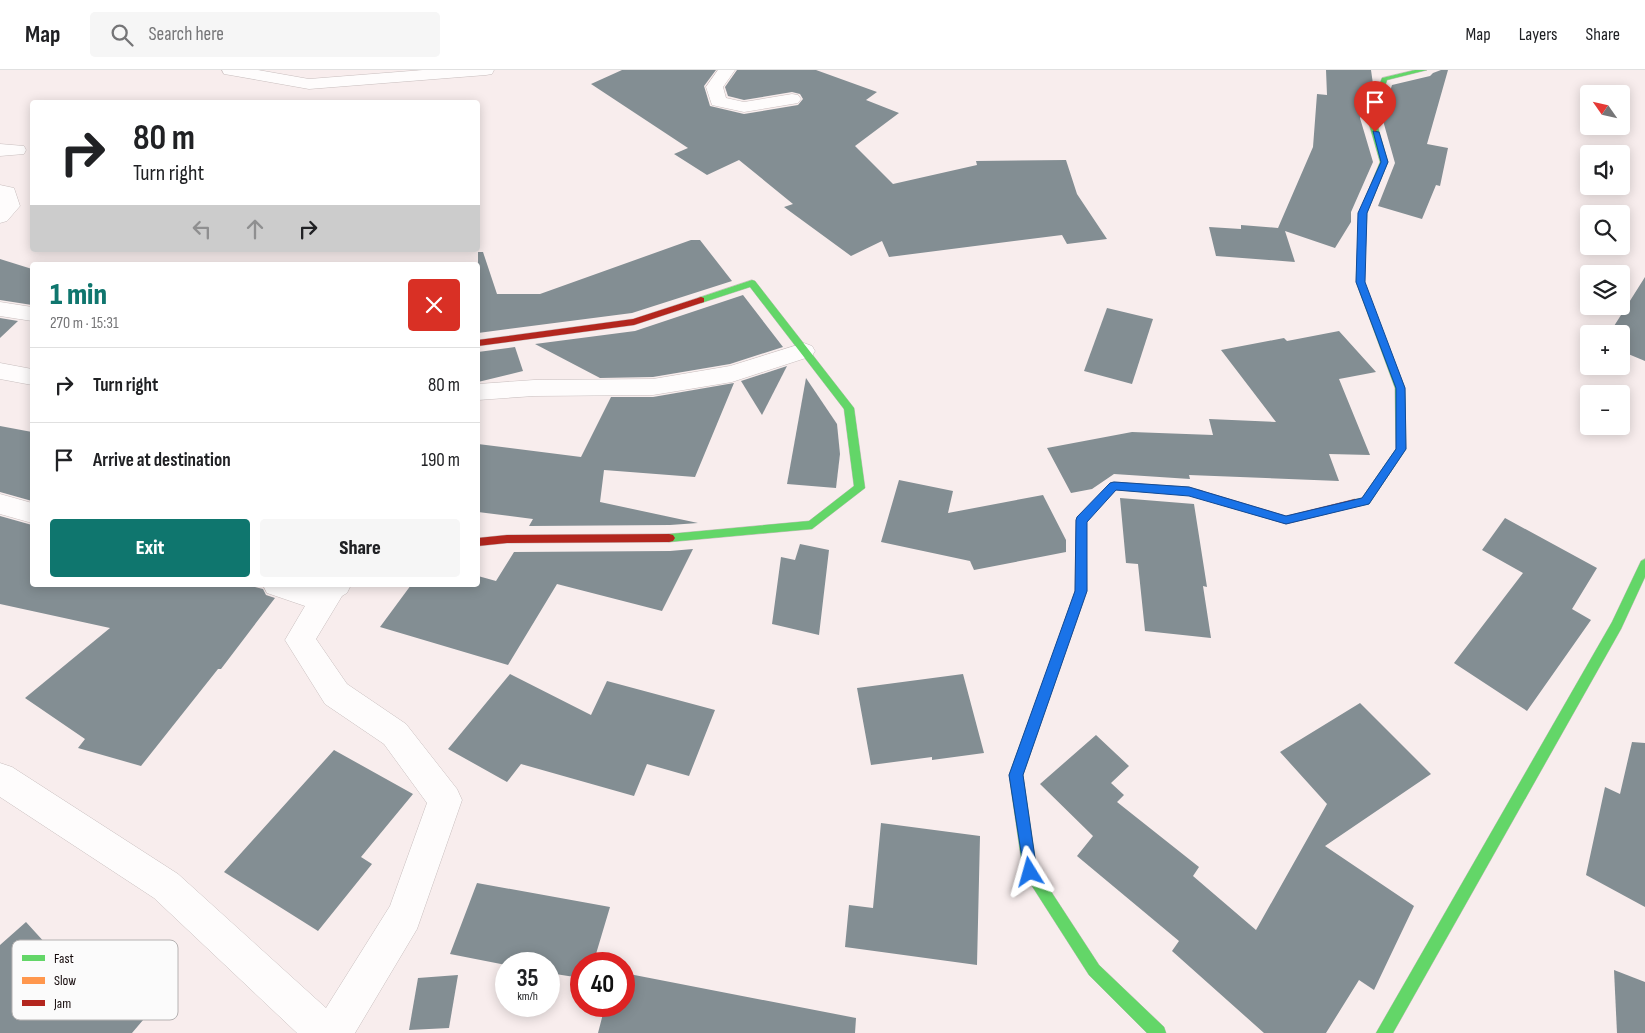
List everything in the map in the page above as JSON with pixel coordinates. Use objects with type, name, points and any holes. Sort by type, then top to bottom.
[{"type":"street","points":[[230,70],[309,84],[486,70]]},
{"type":"street","points":[[727,70],[714,87],[718,101],[744,107],[792,99]]},
{"type":"street","points":[[1158,1033],[1094,970],[1030,872],[1016,775],[1081,591],[1081,520],[1114,486],[1189,492],[1286,520],[1365,501],[1401,449],[1400,388],[1360,282],[1362,213],[1384,162],[1371,117],[1384,79],[1424,70]]},
{"type":"street","points":[[0,190],[7,192],[10,206],[0,217]]},
{"type":"street","points":[[480,343],[634,322],[752,283],[849,408],[860,488],[812,525],[670,538],[507,538],[480,542]]},
{"type":"street","points":[[0,309],[30,314]]},
{"type":"street","points":[[480,392],[534,388],[653,387],[732,374],[804,351]]},
{"type":"street","points":[[0,372],[30,377]]},
{"type":"street","points":[[0,504],[30,512]]},
{"type":"street","points":[[1384,1033],[1617,625],[1645,564]]},
{"type":"street","points":[[290,587],[330,593],[300,640],[336,694],[395,734],[445,800],[404,916],[333,1033]]},
{"type":"street","points":[[0,778],[166,886],[325,1033]]},
{"type":"building","points":[[622,70],[716,70],[704,86],[710,106],[744,114],[798,105],[803,99],[800,94],[792,92],[744,100],[728,96],[725,87],[737,70],[816,70],[877,92],[866,100],[899,113],[855,146],[893,184],[977,165],[976,161],[1066,160],[1077,194],[1107,239],[1067,244],[1062,235],[889,257],[882,241],[851,256],[784,207],[793,204],[739,160],[707,175],[674,154],[688,148],[591,84]]},
{"type":"building","points":[[1326,70],[1371,70],[1373,84],[1360,118],[1373,162],[1351,212],[1351,222],[1335,248],[1285,231],[1295,262],[1216,256],[1209,227],[1241,229],[1241,225],[1278,228],[1313,147],[1317,94],[1327,95]]},
{"type":"building","points":[[1441,70],[1448,70],[1427,144],[1448,148],[1440,186],[1436,185],[1422,219],[1378,206],[1395,163],[1382,117],[1392,85],[1430,76]]},
{"type":"building","points":[[691,240],[700,240],[732,281],[632,313],[480,333],[480,262],[478,262],[478,252],[483,252],[497,294],[540,294]]},
{"type":"building","points":[[0,259],[30,268],[30,305],[0,300]]},
{"type":"building","points":[[1645,277],[1645,361],[1630,355],[1630,325],[1615,325],[1621,315],[1630,315],[1630,301]]},
{"type":"building","points":[[743,295],[783,347],[730,364],[653,377],[600,378],[535,344],[635,331]]},
{"type":"building","points":[[1107,308],[1153,319],[1132,384],[1084,371]]},
{"type":"building","points":[[0,318],[18,321],[0,338]]},
{"type":"building","points":[[1339,331],[1376,372],[1339,379],[1370,455],[1329,454],[1339,481],[1189,475],[1190,479],[1114,474],[1092,489],[1071,493],[1047,448],[1132,432],[1213,435],[1209,419],[1276,422],[1221,350],[1284,338],[1287,341]]},
{"type":"building","points":[[515,347],[523,371],[480,382],[480,352]]},
{"type":"building","points":[[787,366],[762,415],[741,381]]},
{"type":"building","points":[[806,378],[837,424],[840,454],[836,488],[787,484]]},
{"type":"building","points":[[734,383],[695,477],[604,470],[600,502],[698,523],[670,525],[529,526],[533,519],[480,512],[480,444],[581,457],[611,397],[653,397]]},
{"type":"building","points":[[0,426],[30,432],[30,500],[0,492]]},
{"type":"building","points":[[899,480],[953,491],[948,513],[1043,495],[1066,540],[1066,552],[974,570],[970,561],[881,542]]},
{"type":"building","points":[[1120,498],[1194,504],[1207,587],[1203,586],[1211,638],[1145,631],[1138,564],[1126,563]]},
{"type":"building","points":[[0,516],[30,524],[30,587],[255,587],[263,589],[266,595],[275,598],[221,669],[218,669],[141,766],[78,748],[85,739],[25,698],[110,628],[0,604]]},
{"type":"building","points":[[1505,518],[1597,568],[1572,609],[1591,620],[1527,711],[1454,663],[1523,573],[1482,550]]},
{"type":"building","points":[[800,544],[829,550],[819,635],[772,624],[781,557],[795,560]]},
{"type":"building","points":[[693,549],[662,611],[557,584],[508,665],[380,627],[410,587],[480,587],[480,577],[496,581],[514,552],[670,551]]},
{"type":"building","points":[[510,674],[591,715],[607,681],[715,710],[689,776],[647,764],[634,796],[521,764],[507,782],[448,749]]},
{"type":"building","points":[[963,674],[984,753],[932,760],[932,757],[871,765],[857,688]]},
{"type":"building","points":[[1360,703],[1431,774],[1325,846],[1414,906],[1374,990],[1359,980],[1326,1033],[1264,1033],[1172,951],[1179,941],[1077,856],[1093,836],[1040,784],[1096,735],[1129,766],[1111,783],[1124,795],[1117,802],[1199,867],[1193,876],[1256,930],[1327,804],[1280,752]]},
{"type":"building","points":[[1632,742],[1645,743],[1645,907],[1586,875],[1605,787],[1620,794]]},
{"type":"building","points":[[334,750],[413,794],[361,857],[372,864],[318,931],[224,872]]},
{"type":"building","points":[[881,823],[980,836],[977,965],[845,947],[849,905],[873,908]]},
{"type":"building","points":[[477,883],[610,907],[597,952],[570,952],[570,976],[560,975],[560,952],[495,952],[495,963],[450,954]]},
{"type":"building","points":[[26,922],[42,940],[12,940],[12,1020],[143,1020],[132,1033],[0,1033],[0,945]]},
{"type":"building","points":[[1614,970],[1645,982],[1645,1033],[1617,1033]]},
{"type":"building","points":[[458,975],[449,1028],[409,1030],[418,978]]},
{"type":"building","points":[[635,975],[856,1018],[855,1033],[598,1033],[602,1017],[635,1017]]},
{"type":"traffic: fast","points":[[1355,503],[1365,501],[1401,449],[1400,388],[1360,282],[1363,213],[1384,162],[1371,117],[1384,79],[1424,70]]},
{"type":"traffic: fast","points":[[669,538],[812,525],[860,488],[849,408],[752,283],[701,300]]},
{"type":"traffic: fast","points":[[1384,1033],[1617,625],[1645,564]]},
{"type":"traffic: fast","points":[[1054,668],[1016,775],[1030,872],[1094,970],[1158,1033]]},
{"type":"traffic: slow","points":[[1054,668],[1081,591],[1081,520],[1114,486],[1189,491],[1199,494]]},
{"type":"traffic: jam","points":[[480,343],[634,322],[701,300]]},
{"type":"traffic: jam","points":[[1199,494],[1286,520],[1355,503]]},
{"type":"traffic: jam","points":[[480,542],[507,539],[669,538]]},
{"type":"route","points":[[1030,872],[1016,775],[1081,591],[1081,520],[1114,486],[1189,492],[1286,520],[1365,501],[1401,449],[1400,388],[1360,282],[1362,213],[1384,162],[1375,132]]}]
